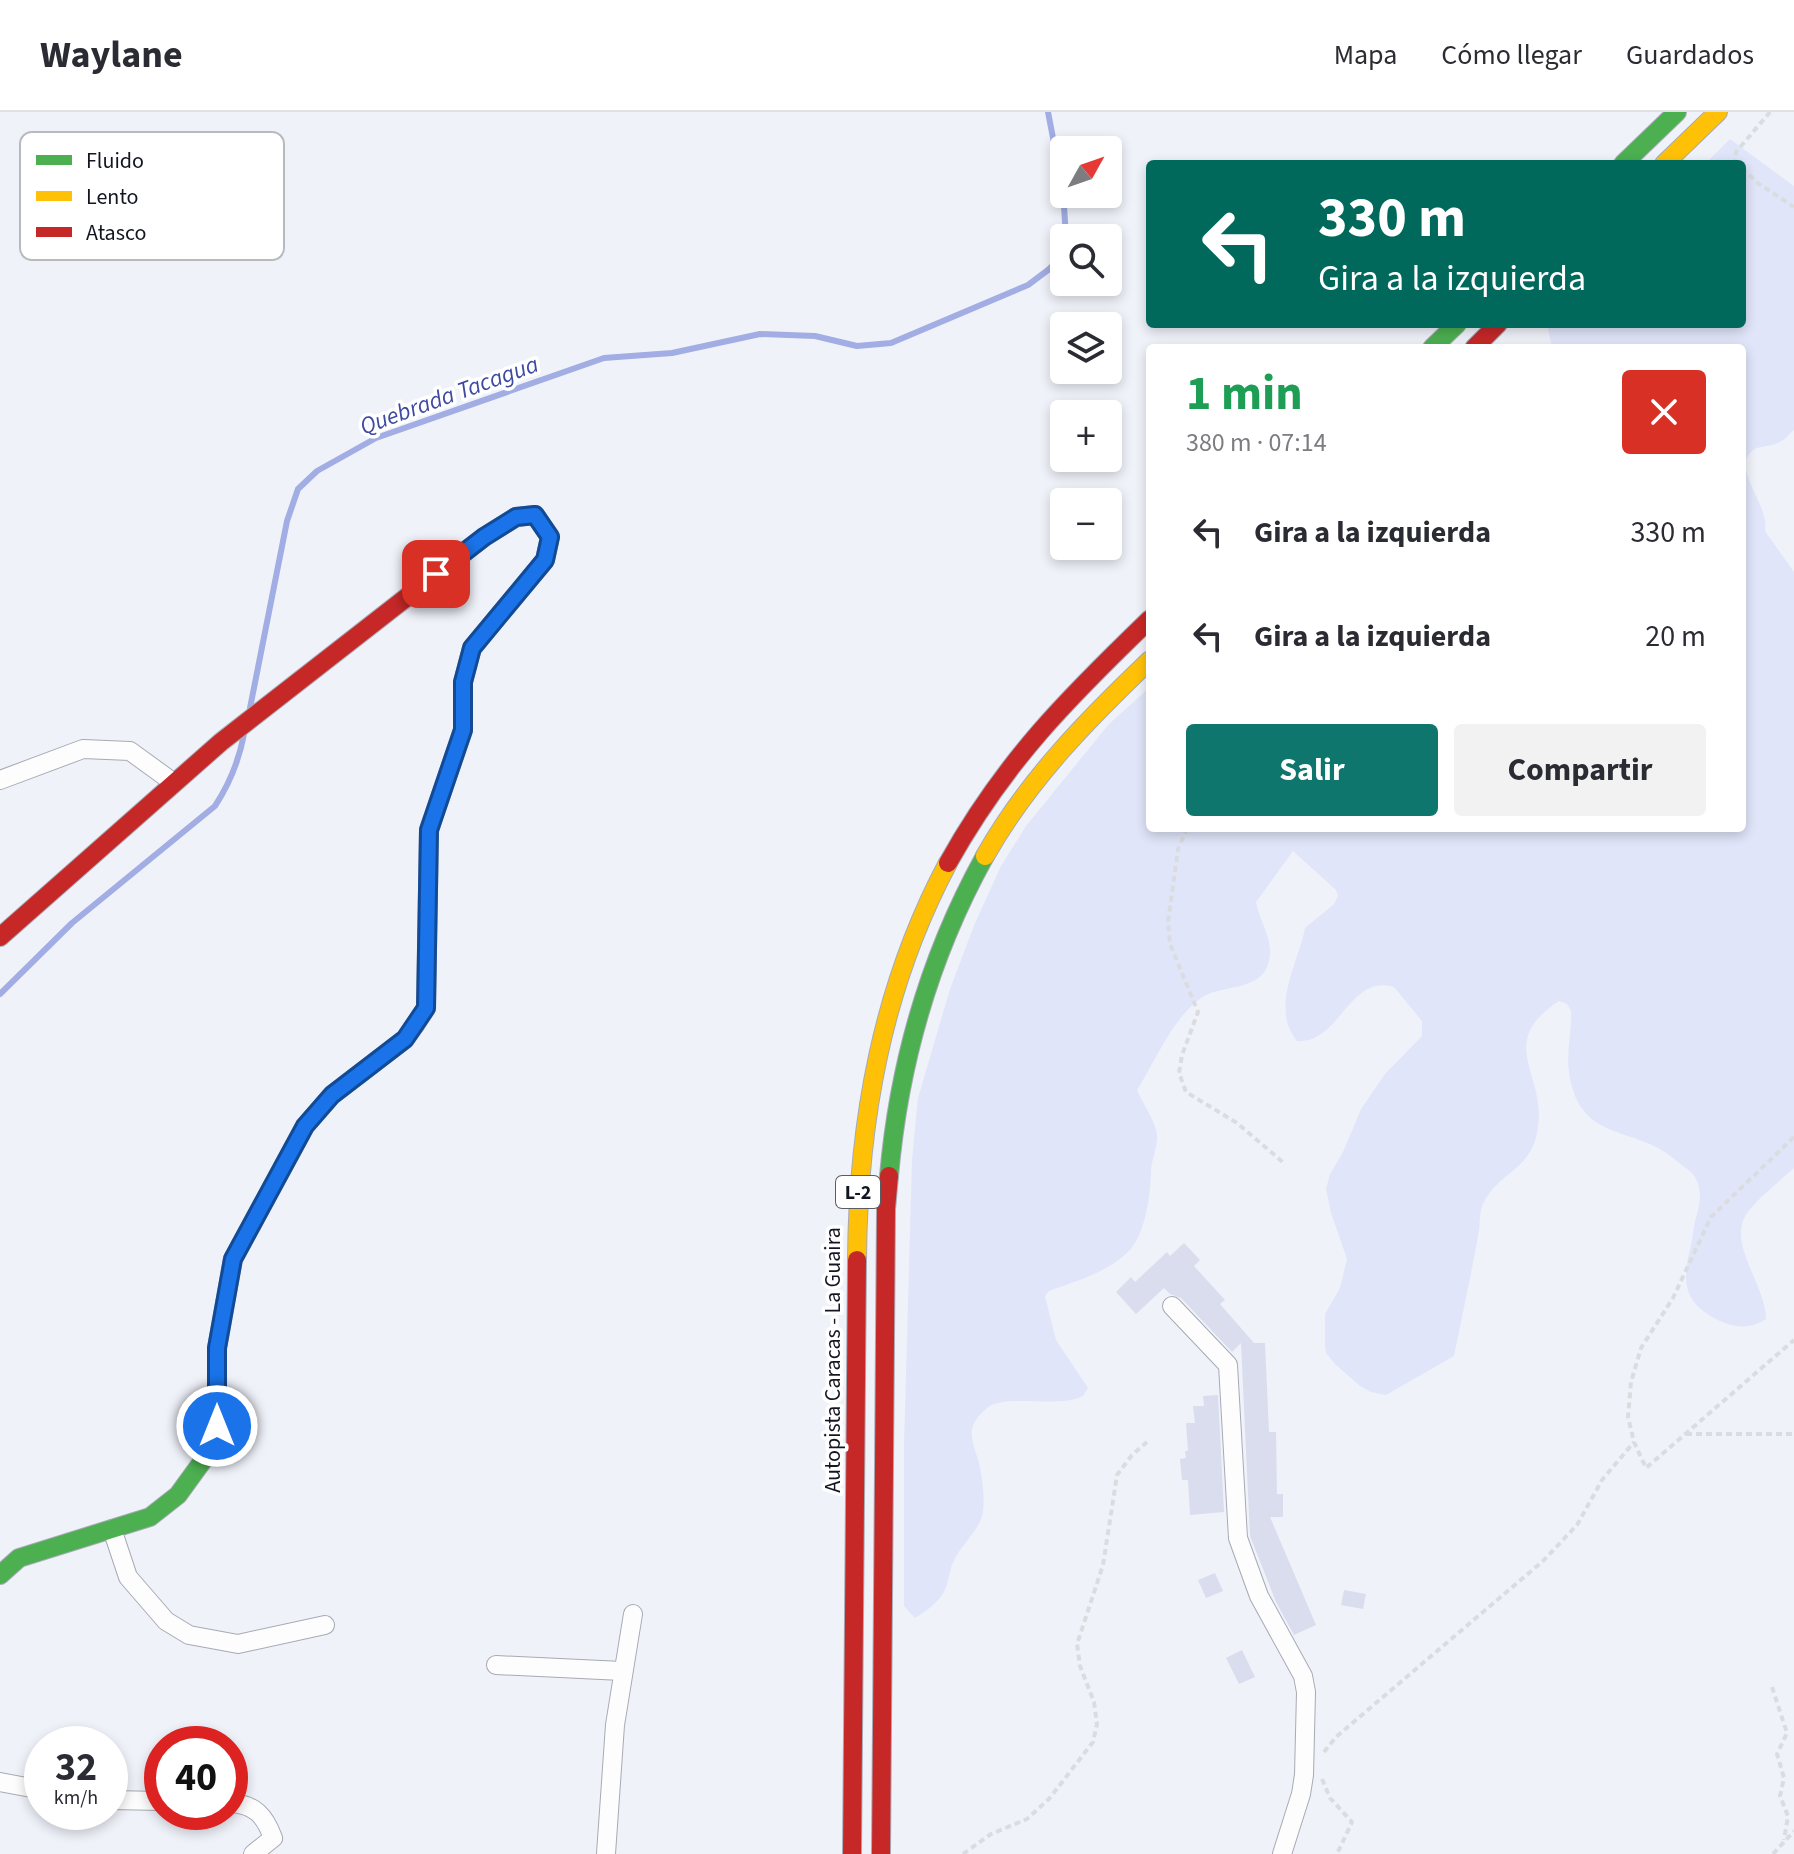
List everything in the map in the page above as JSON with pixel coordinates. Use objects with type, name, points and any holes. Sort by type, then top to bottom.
[{"type":"main road","points":[[1627,160],[1677,112]]},
{"type":"main road","points":[[1668,160],[1718,112]]},
{"type":"main road","points":[[1436,344],[1453,328]]},
{"type":"main road","points":[[1478,344],[1494,328]]},
{"type":"main road","points":[[0,937],[221,742],[484,537],[516,517],[535,515],[550,537],[545,560],[472,648],[463,682],[463,730],[429,830],[426,1008],[405,1039],[332,1095],[305,1126],[233,1259],[217,1348],[217,1426],[207,1455],[178,1495],[150,1517],[19,1558],[0,1575]]},
{"type":"main road","name":"Autopista Caracas - La Guaira","points":[[852,1854],[857,1207],[878,1046],[905,960],[927,908],[974,818],[1007,769],[1040,729],[1146,623]]},
{"type":"main road","name":"L-2","points":[[881,1854],[886,1209],[891,1151],[907,1053],[937,958],[975,875],[999,834],[1030,787],[1062,749],[1146,664]]},
{"type":"street","points":[[0,780],[83,749],[130,751],[174,783]]},
{"type":"street","points":[[1172,1306],[1230,1370],[1238,1538],[1259,1596],[1303,1676],[1307,1771],[1282,1854]]},
{"type":"street","points":[[112,1529],[128,1577],[166,1621],[189,1635],[238,1644],[325,1625]]},
{"type":"street","points":[[606,1854],[615,1725],[633,1614]]},
{"type":"street","points":[[496,1665],[622,1671]]},
{"type":"street","points":[[0,1782],[24,1787]]},
{"type":"street","points":[[248,1807],[266,1820],[273,1838],[253,1854]]},
{"type":"path","points":[[1735,160],[1736,152],[1770,112]]},
{"type":"path","points":[[1746,172],[1794,207]]},
{"type":"path","points":[[1185,832],[1178,849],[1168,922],[1170,944],[1198,1012],[1182,1055],[1179,1073],[1186,1092],[1237,1123],[1285,1164]]},
{"type":"path","points":[[1794,1137],[1711,1217],[1673,1298],[1641,1348],[1631,1382],[1628,1417],[1634,1442],[1646,1468],[1794,1340]]},
{"type":"path","points":[[1683,1434],[1794,1434]]},
{"type":"path","points":[[963,1854],[991,1834],[1027,1819],[1049,1799],[1093,1742],[1097,1724],[1094,1702],[1080,1666],[1077,1644],[1103,1565],[1117,1475],[1147,1442]]},
{"type":"path","points":[[1337,1854],[1352,1822],[1330,1798],[1323,1781],[1307,1771],[1336,1737],[1543,1561],[1577,1525],[1602,1480],[1634,1442]]},
{"type":"path","points":[[1772,1687],[1787,1733],[1777,1754],[1784,1778],[1780,1796],[1788,1816],[1784,1840]]},
{"type":"path","points":[[1773,1854],[1794,1831]]},
{"type":"shaded area","points":[[1730,139],[1794,186],[1794,430],[1780,442],[1753,450],[1746,460],[1746,344],[1551,344],[1548,328],[1746,328],[1746,160],[1709,160]]},
{"type":"shaded area","points":[[1746,469],[1762,511],[1765,531],[1794,572],[1794,1168],[1748,1212],[1741,1236],[1766,1319],[1749,1326],[1731,1325],[1707,1314],[1692,1299],[1686,1270],[1700,1200],[1696,1179],[1663,1151],[1597,1123],[1584,1112],[1575,1096],[1569,1072],[1571,1011],[1567,1004],[1559,1001],[1540,1016],[1530,1031],[1526,1045],[1539,1108],[1535,1141],[1524,1161],[1492,1190],[1483,1204],[1454,1356],[1386,1395],[1360,1386],[1335,1364],[1326,1353],[1325,1314],[1340,1288],[1347,1259],[1326,1189],[1361,1109],[1385,1074],[1422,1036],[1422,1021],[1394,987],[1379,985],[1355,999],[1324,1032],[1312,1039],[1297,1041],[1289,1028],[1286,1014],[1292,971],[1305,928],[1334,904],[1338,896],[1336,890],[1293,851],[1256,902],[1270,950],[1270,958],[1262,975],[1246,984],[1209,994],[1191,1007],[1173,1028],[1137,1090],[1157,1135],[1148,1203],[1139,1236],[1127,1253],[1110,1266],[1049,1291],[1045,1296],[1056,1340],[1088,1388],[1083,1396],[1073,1400],[1006,1402],[987,1408],[980,1415],[973,1428],[972,1440],[983,1487],[981,1519],[955,1558],[942,1595],[915,1618],[904,1606],[904,1446],[912,1160],[918,1098],[950,989],[1001,866],[1026,826],[1109,724],[1146,691],[1146,832],[1746,832]]},
{"type":"building","points":[[1184,1243],[1200,1260],[1194,1266],[1225,1300],[1220,1304],[1254,1343],[1265,1343],[1269,1432],[1276,1432],[1277,1494],[1283,1494],[1283,1517],[1270,1517],[1316,1625],[1294,1635],[1276,1602],[1250,1536],[1241,1343],[1232,1352],[1181,1298],[1164,1288],[1136,1314],[1116,1292],[1131,1277],[1135,1282],[1167,1252],[1170,1256]]},
{"type":"building","points":[[1218,1395],[1224,1512],[1190,1515],[1188,1480],[1182,1480],[1180,1459],[1186,1458],[1185,1451],[1188,1451],[1186,1423],[1195,1423],[1193,1406],[1204,1406],[1203,1396]]},
{"type":"building","points":[[1215,1573],[1223,1591],[1206,1598],[1198,1580]]},
{"type":"building","points":[[1344,1590],[1366,1594],[1363,1609],[1341,1605]]},
{"type":"building","points":[[1242,1650],[1255,1677],[1239,1684],[1226,1658]]},
{"type":"waterway","name":"Quebrada Tacagua","points":[[1048,112],[1063,190],[1065,224]]},
{"type":"waterway","name":"Quebrada Tacagua","points":[[250,708],[287,521],[298,489],[317,471],[376,438],[604,358],[672,353],[760,334],[815,336],[857,346],[891,343],[1028,285],[1050,268]]},
{"type":"waterway","name":"Quebrada Tacagua","points":[[0,994],[72,923],[215,806],[233,772],[244,734]]},
{"type":"traffic: fast","points":[[1627,160],[1677,112]]},
{"type":"traffic: fast","points":[[1436,344],[1453,328]]},
{"type":"traffic: fast","points":[[415,1025],[426,1008],[429,830],[463,730],[463,682],[472,648],[545,560],[550,537],[535,515],[516,517]]},
{"type":"traffic: fast","points":[[889,1176],[900,1092],[920,1011],[948,933],[985,856]]},
{"type":"traffic: fast","points":[[0,1575],[19,1558],[150,1517],[178,1495],[207,1455],[217,1426],[217,1414]]},
{"type":"traffic: slow","points":[[1668,160],[1718,112]]},
{"type":"traffic: slow","points":[[985,856],[1039,776],[1146,664]]},
{"type":"traffic: slow","points":[[857,1260],[862,1157],[878,1056],[906,958],[948,863]]},
{"type":"traffic: jam","points":[[1478,344],[1494,328]]},
{"type":"traffic: jam","points":[[0,937],[221,742],[484,537],[516,517]]},
{"type":"traffic: jam","points":[[948,863],[969,827],[1015,762],[1065,704],[1146,623]]},
{"type":"traffic: jam","points":[[217,1414],[217,1348],[233,1259],[305,1126],[332,1095],[405,1039],[415,1025]]},
{"type":"traffic: jam","points":[[881,1854],[886,1209],[889,1176]]},
{"type":"traffic: jam","points":[[852,1854],[857,1260]]},
{"type":"route","points":[[217,1426],[217,1348],[233,1259],[305,1126],[332,1095],[405,1039],[426,1008],[429,830],[463,730],[463,682],[472,648],[545,560],[550,537],[535,515],[516,517],[436,574]]}]
